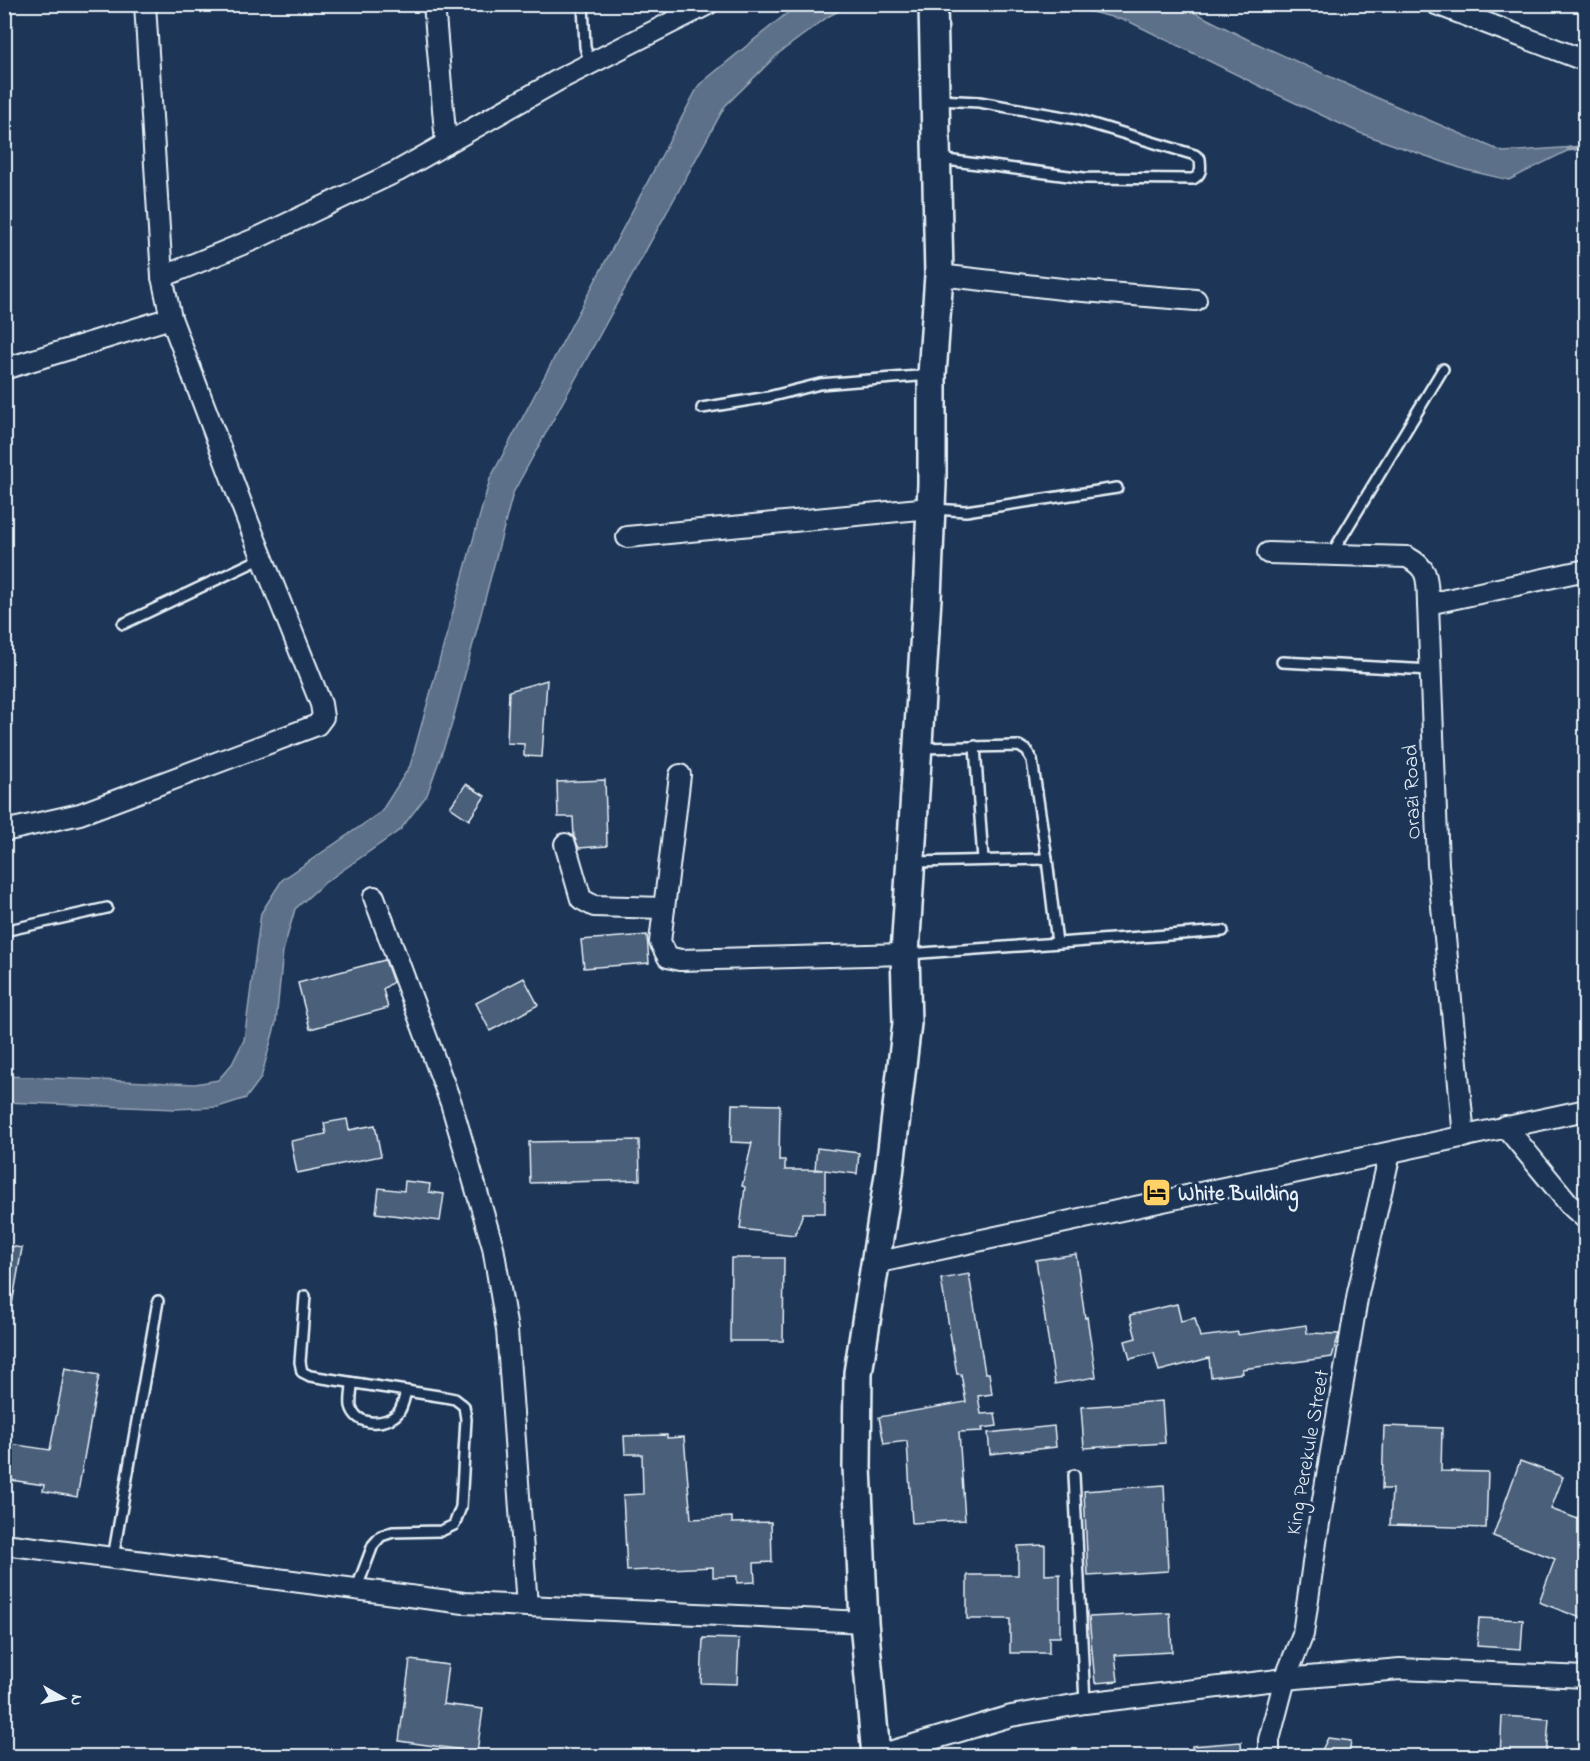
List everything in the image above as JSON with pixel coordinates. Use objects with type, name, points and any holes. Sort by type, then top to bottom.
[{"type":"street","points":[[4,831],[80,814],[317,725],[323,717],[321,704],[262,558],[171,318],[162,277],[145,4]]},
{"type":"street","points":[[434,4],[446,144]]},
{"type":"street","points":[[162,277],[255,239],[398,171],[590,64],[708,4]]},
{"type":"street","points":[[1436,4],[1586,61]]},
{"type":"street","points":[[933,9],[939,275],[932,375],[932,484],[927,598],[904,954],[907,1023],[889,1175],[858,1373],[857,1467],[864,1622],[876,1756],[1011,1716],[1085,1703],[1285,1679],[1400,1669],[1586,1677]]},
{"type":"street","points":[[939,275],[1071,290],[1196,300]]},
{"type":"street","points":[[4,369],[171,318]]},
{"type":"street","points":[[627,537],[930,508]]},
{"type":"street","points":[[1268,554],[1331,555]]},
{"type":"street","name":"Orazi Road","points":[[1331,555],[1407,557],[1420,563],[1427,578],[1438,864],[1464,1137]]},
{"type":"street","points":[[1428,604],[1586,570]]},
{"type":"street","points":[[680,775],[660,942],[668,957],[680,960],[904,954]]},
{"type":"street","points":[[565,844],[581,899],[594,906],[664,908]]},
{"type":"street","points":[[374,897],[451,1103],[493,1246],[507,1330],[527,1606]]},
{"type":"street","points":[[875,1263],[1586,1110]]},
{"type":"street","points":[[1505,1126],[1570,1205],[1586,1219]]},
{"type":"street","name":"King Perekule Street","points":[[1269,1756],[1269,1740],[1285,1679],[1303,1635],[1317,1535],[1358,1293],[1390,1153]]},
{"type":"street","points":[[4,1544],[464,1603],[864,1622]]},
{"type":"lane","points":[[583,4],[585,47],[590,64]]},
{"type":"lane","points":[[935,99],[979,102],[1076,119],[1196,155],[1200,159],[1201,170],[1199,175],[1193,179],[1083,178],[936,159]]},
{"type":"lane","points":[[1331,555],[1443,369]]},
{"type":"lane","points":[[702,408],[768,397],[820,384],[932,375]]},
{"type":"lane","points":[[930,508],[966,511],[1118,488]]},
{"type":"lane","points":[[123,624],[262,558]]},
{"type":"lane","points":[[1282,662],[1431,670]]},
{"type":"lane","points":[[975,746],[983,860]]},
{"type":"lane","points":[[917,748],[1019,746],[1027,751],[1032,760],[1057,943]]},
{"type":"lane","points":[[910,862],[1047,859]]},
{"type":"lane","points":[[4,931],[107,908]]},
{"type":"lane","points":[[904,954],[1223,931]]},
{"type":"lane","points":[[305,1296],[300,1362],[302,1372],[310,1376],[455,1399],[464,1406],[466,1419],[461,1507],[454,1525],[441,1531],[393,1532],[381,1536],[372,1545],[356,1590]]},
{"type":"lane","points":[[113,1558],[158,1301]]},
{"type":"lane","points":[[352,1383],[351,1407],[358,1419],[370,1423],[383,1422],[394,1417],[400,1411],[406,1391]]},
{"type":"lane","points":[[1074,1475],[1085,1703]]},
{"type":"water","points":[[802,4],[851,5],[829,16],[779,53],[725,106],[513,493],[451,727],[427,795],[400,830],[323,884],[295,909],[283,951],[276,1022],[261,1078],[246,1098],[218,1107],[175,1109],[5,1102],[5,1076],[195,1084],[218,1080],[232,1064],[244,1040],[261,913],[282,880],[381,812],[410,766],[490,479],[699,85],[787,13]]},
{"type":"water","points":[[1063,5],[1180,5],[1247,39],[1503,152],[1575,147],[1509,180],[1466,170],[1360,133],[1128,21]]},
{"type":"building","points":[[547,680],[542,757],[524,756],[524,744],[507,743],[509,691]]},
{"type":"building","points":[[605,780],[607,846],[579,848],[574,837],[573,817],[558,817],[557,782]]},
{"type":"building","points":[[466,784],[485,796],[469,820],[450,807]]},
{"type":"building","points":[[647,935],[649,963],[584,968],[581,940]]},
{"type":"building","points":[[385,960],[393,982],[383,989],[388,1008],[310,1029],[298,983]]},
{"type":"building","points":[[524,978],[538,1005],[490,1031],[476,1003]]},
{"type":"building","points":[[732,1104],[780,1105],[779,1160],[785,1160],[785,1170],[823,1170],[815,1169],[817,1148],[859,1153],[857,1174],[825,1170],[825,1213],[803,1213],[795,1235],[740,1229],[745,1187],[742,1186],[752,1143],[731,1142]]},
{"type":"building","points":[[347,1119],[349,1130],[375,1125],[381,1156],[297,1173],[291,1141],[326,1134],[324,1123]]},
{"type":"building","points":[[639,1140],[640,1180],[530,1183],[529,1142]]},
{"type":"building","points":[[405,1181],[430,1184],[429,1192],[444,1194],[440,1221],[376,1213],[379,1188],[404,1191]]},
{"type":"building","points":[[4,1245],[22,1248],[12,1305],[4,1304]]},
{"type":"building","points":[[1076,1254],[1096,1377],[1055,1384],[1036,1260]]},
{"type":"building","points":[[731,1258],[784,1258],[783,1341],[730,1341]]},
{"type":"building","points":[[969,1274],[985,1373],[989,1373],[992,1394],[978,1396],[981,1414],[995,1413],[997,1426],[982,1428],[983,1431],[959,1432],[965,1520],[912,1523],[907,1441],[884,1444],[879,1417],[966,1402],[961,1374],[957,1374],[941,1279]]},
{"type":"building","points":[[1177,1304],[1181,1321],[1195,1318],[1200,1337],[1238,1332],[1238,1335],[1306,1325],[1307,1333],[1339,1334],[1332,1357],[1242,1369],[1243,1373],[1211,1377],[1209,1358],[1159,1371],[1154,1353],[1130,1359],[1125,1341],[1136,1338],[1130,1315]]},
{"type":"building","points":[[65,1368],[99,1375],[77,1497],[43,1491],[44,1485],[4,1479],[4,1443],[50,1450]]},
{"type":"building","points":[[1162,1401],[1165,1443],[1084,1448],[1081,1407]]},
{"type":"building","points":[[1054,1426],[1056,1447],[990,1454],[988,1433]]},
{"type":"building","points":[[1384,1426],[1442,1428],[1441,1471],[1488,1472],[1486,1528],[1390,1525],[1392,1489],[1382,1489]]},
{"type":"building","points":[[667,1435],[667,1438],[684,1437],[691,1519],[732,1517],[732,1523],[771,1522],[772,1562],[754,1563],[755,1582],[737,1583],[737,1576],[713,1577],[713,1567],[627,1571],[623,1495],[643,1494],[642,1454],[625,1454],[624,1436]]},
{"type":"building","points":[[1520,1461],[1563,1477],[1551,1509],[1586,1522],[1586,1620],[1539,1602],[1555,1559],[1493,1536]]},
{"type":"building","points":[[1164,1485],[1168,1571],[1088,1576],[1084,1491]]},
{"type":"building","points":[[1045,1545],[1045,1575],[1060,1574],[1060,1637],[1049,1637],[1049,1653],[1010,1653],[1010,1619],[967,1619],[967,1575],[1018,1575],[1018,1546]]},
{"type":"building","points":[[1170,1613],[1172,1652],[1115,1655],[1118,1681],[1095,1683],[1089,1617]]},
{"type":"building","points":[[1479,1618],[1523,1620],[1521,1649],[1477,1646]]},
{"type":"building","points":[[703,1638],[739,1639],[737,1684],[701,1683]]},
{"type":"building","points":[[410,1660],[448,1665],[443,1704],[483,1709],[477,1752],[399,1741]]},
{"type":"building","points":[[1502,1716],[1549,1719],[1546,1756],[1500,1756]]},
{"type":"building","points":[[1328,1738],[1351,1741],[1349,1756],[1319,1756]]},
{"type":"building","points":[[1241,1742],[1242,1756],[1193,1756],[1192,1746]]},
{"type":"waterway","points":[[1569,149],[1586,147]]},
{"type":"place","name":"White Building","points":[[1157,1193]]}]
